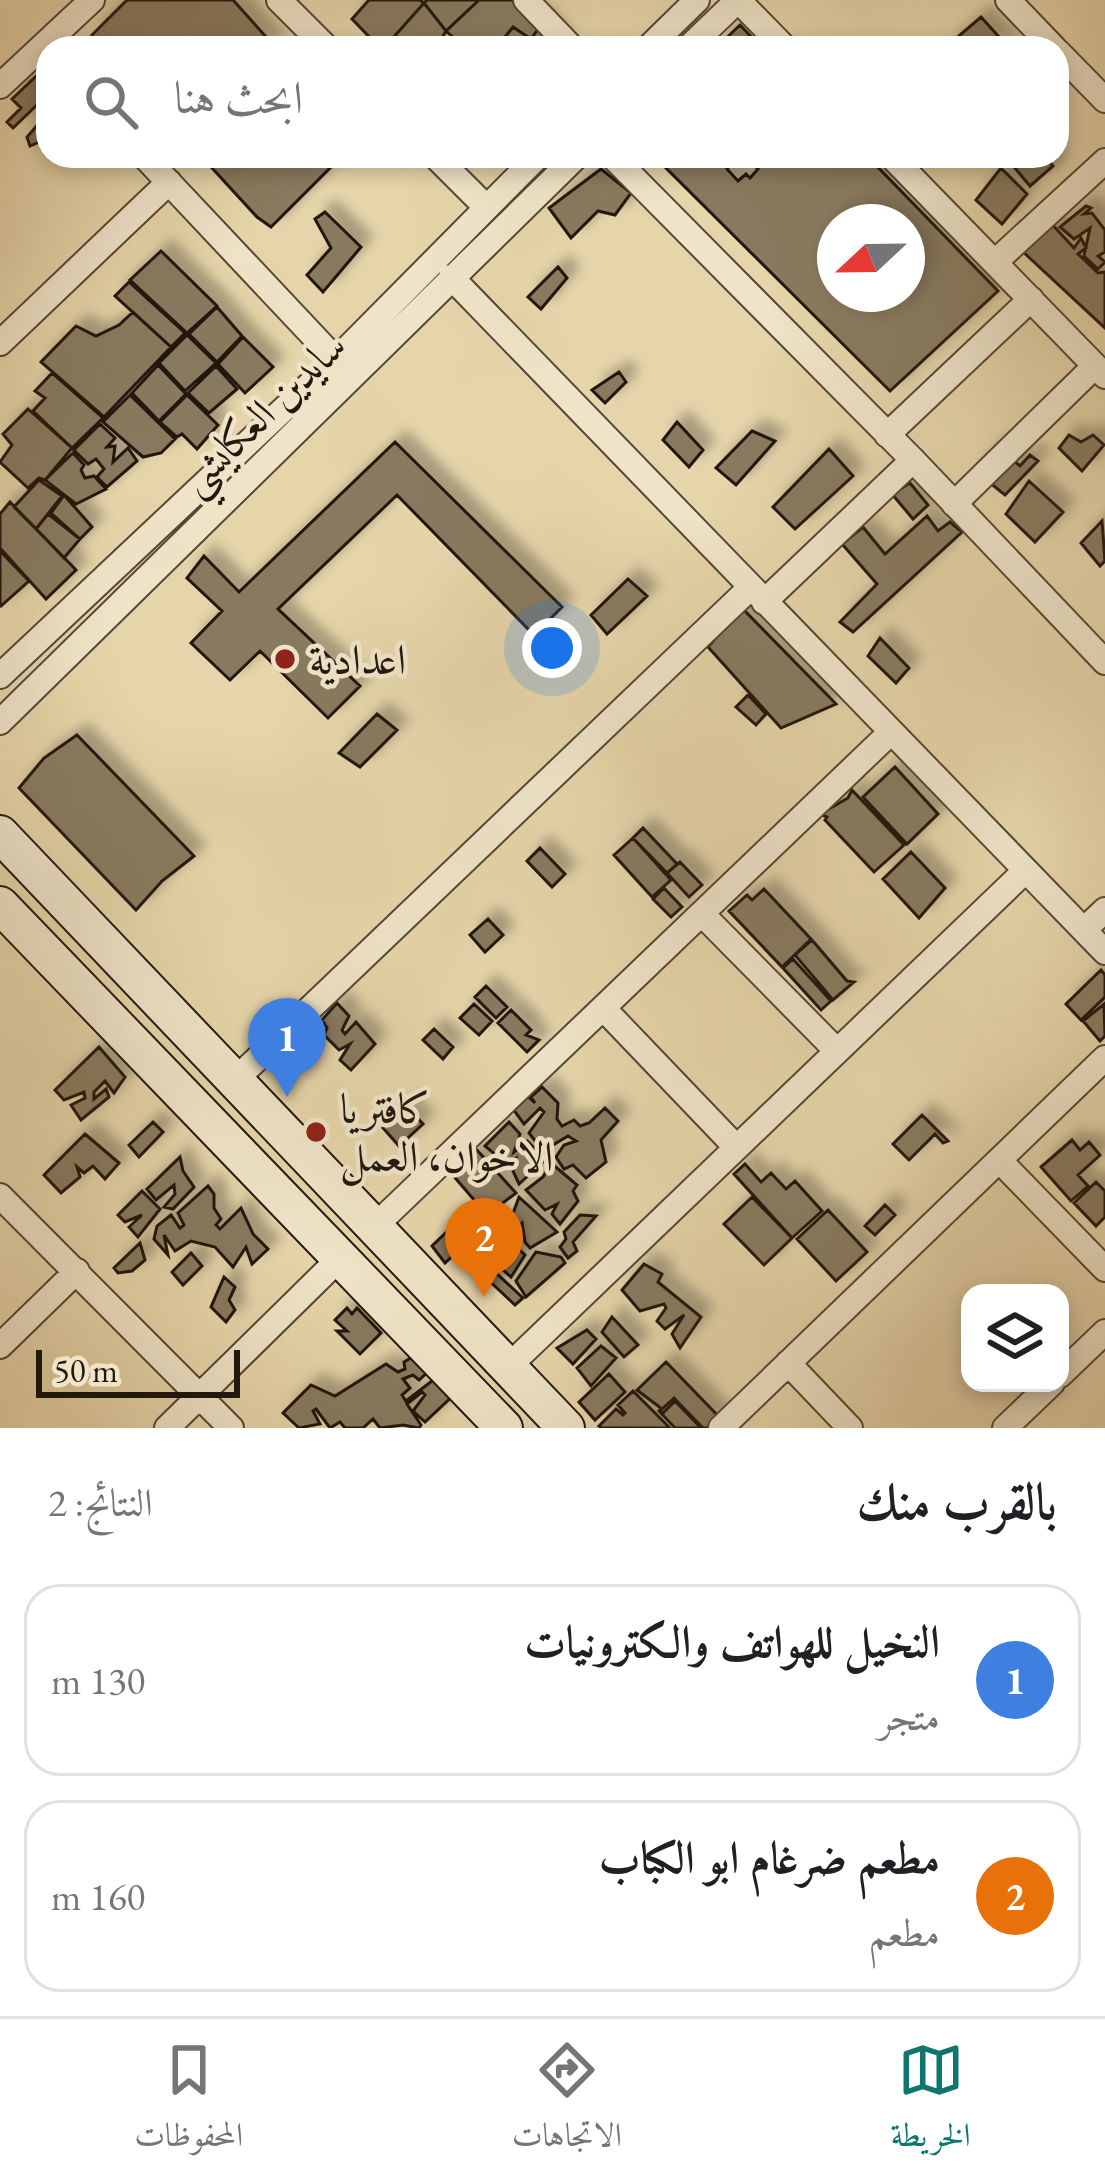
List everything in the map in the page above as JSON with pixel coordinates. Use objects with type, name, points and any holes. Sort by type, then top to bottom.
[{"type":"street","points":[[59,36],[92,0]]},
{"type":"street","points":[[279,0],[315,36]]},
{"type":"street","points":[[526,0],[560,36]]},
{"type":"street","points":[[660,36],[697,0]]},
{"type":"street","points":[[700,36],[738,0],[772,36]]},
{"type":"street","points":[[1008,0],[1043,36]]},
{"type":"street","points":[[0,86],[36,58]]},
{"type":"street","points":[[1069,63],[1105,100]]},
{"type":"street","points":[[994,262],[1105,161]]},
{"type":"street","points":[[155,168],[336,360]]},
{"type":"street","points":[[447,168],[486,207]]},
{"type":"street","name":"سايدين العكايشي","points":[[0,676],[336,360],[526,168]]},
{"type":"street","name":"سايدين العكايشي","points":[[0,722],[565,168]]},
{"type":"street","points":[[624,168],[1105,662]]},
{"type":"street","points":[[902,168],[1100,371],[954,504]]},
{"type":"street","points":[[0,343],[169,182]]},
{"type":"street","points":[[452,277],[1105,952]]},
{"type":"street","points":[[887,435],[1030,299]]},
{"type":"street","points":[[234,1081],[757,595],[913,460]]},
{"type":"street","points":[[374,1227],[890,733]]},
{"type":"street","points":[[0,834],[566,1428]]},
{"type":"street","points":[[508,1367],[1024,872]]},
{"type":"street","points":[[0,905],[504,1428]]},
{"type":"street","points":[[1085,929],[1105,910]]},
{"type":"street","points":[[702,914],[837,1051]]},
{"type":"street","points":[[603,1008],[736,1147]]},
{"type":"street","points":[[721,1428],[1105,1058]]},
{"type":"street","points":[[266,1182],[287,1171],[292,1142]]},
{"type":"street","points":[[999,1160],[1105,1269]]},
{"type":"street","points":[[308,1224],[318,1201],[342,1193]]},
{"type":"street","points":[[0,1196],[231,1428]]},
{"type":"street","points":[[167,1428],[340,1258]]},
{"type":"street","points":[[0,1346],[77,1271]]},
{"type":"street","points":[[1069,1367],[1105,1333]]},
{"type":"street","points":[[788,1363],[850,1428]]},
{"type":"street","points":[[1005,1428],[1043,1392]]},
{"type":"building","points":[[127,0],[233,0],[265,36],[93,36]]},
{"type":"building","points":[[369,0],[424,3],[395,36],[368,36],[352,19]]},
{"type":"building","points":[[479,0],[446,31],[424,3]]},
{"type":"building","points":[[479,0],[512,0],[543,22],[533,36],[513,27],[506,36],[452,36],[446,31]]},
{"type":"building","points":[[424,3],[446,31],[443,36],[395,36]]},
{"type":"building","points":[[981,17],[998,36],[959,36]]},
{"type":"building","points":[[543,22],[554,36],[533,36]]},
{"type":"building","points":[[740,25],[751,36],[729,36]]},
{"type":"building","points":[[513,27],[526,36],[506,36]]},
{"type":"building","points":[[36,76],[36,106],[13,128],[7,122],[21,108],[12,99]]},
{"type":"building","points":[[36,127],[36,143],[30,146],[27,137]]},
{"type":"building","points":[[212,168],[330,168],[271,227]]},
{"type":"building","points":[[666,168],[879,168],[914,204],[817,204],[817,312],[925,312],[925,216],[998,291],[890,391]]},
{"type":"building","points":[[1001,168],[1027,194],[1002,224],[976,200]]},
{"type":"building","points":[[1015,168],[1051,168],[1030,186]]},
{"type":"building","points":[[601,169],[631,193],[615,215],[598,211],[571,238],[549,208]]},
{"type":"building","points":[[727,169],[758,169],[750,178],[746,174],[738,181]]},
{"type":"building","points":[[1086,206],[1091,208],[1084,214],[1092,213],[1105,230],[1105,252],[1098,256],[1105,262],[1098,269],[1084,256],[1090,228],[1074,239],[1060,227]]},
{"type":"building","points":[[325,212],[361,247],[323,292],[307,275],[331,248],[315,219]]},
{"type":"building","points":[[1049,221],[1074,248],[1081,238],[1086,248],[1078,254],[1098,273],[1105,272],[1105,328],[1020,249]]},
{"type":"building","points":[[161,251],[217,306],[187,333],[130,280]]},
{"type":"building","points":[[558,267],[567,278],[541,309],[528,297]]},
{"type":"building","points":[[129,282],[185,333],[171,347],[115,296]]},
{"type":"building","points":[[217,307],[242,336],[217,362],[189,334]]},
{"type":"building","points":[[133,312],[171,347],[104,417],[41,362],[76,326],[96,336]]},
{"type":"building","points":[[187,335],[216,363],[185,391],[159,363]]},
{"type":"building","points":[[243,337],[273,367],[245,393],[218,364]]},
{"type":"building","points":[[158,365],[186,394],[159,421],[132,393]]},
{"type":"building","points":[[216,366],[237,389],[209,413],[188,393]]},
{"type":"building","points":[[619,372],[626,382],[605,403],[592,390]]},
{"type":"building","points":[[52,373],[103,418],[72,448],[33,411],[45,398],[35,391]]},
{"type":"building","points":[[130,395],[175,439],[161,453],[143,457],[103,422]]},
{"type":"building","points":[[187,395],[218,425],[197,449],[160,422]]},
{"type":"building","points":[[28,409],[72,448],[45,480],[39,478],[28,488],[0,462],[12,445],[3,434]]},
{"type":"building","points":[[677,422],[703,450],[689,467],[663,440]]},
{"type":"building","points":[[100,424],[115,438],[107,447],[115,446],[113,462],[128,448],[137,461],[107,487],[97,477],[104,469],[96,459],[88,464],[74,450]]},
{"type":"building","points":[[752,431],[775,441],[736,485],[716,468]]},
{"type":"building","points":[[1069,435],[1081,442],[1093,435],[1104,445],[1082,471],[1059,448]]},
{"type":"building","points":[[395,442],[562,607],[534,635],[397,495],[278,609],[360,686],[328,718],[260,651],[230,680],[191,643],[222,611],[187,578],[204,556],[239,592]]},
{"type":"building","points":[[998,448],[1020,466],[1030,455],[1038,461],[1005,495],[975,471]]},
{"type":"building","points":[[829,449],[853,476],[795,529],[773,507]]},
{"type":"building","points":[[73,453],[84,465],[85,478],[94,476],[106,489],[76,504],[45,480]]},
{"type":"building","points":[[39,480],[62,496],[36,529],[14,507]]},
{"type":"building","points":[[1029,481],[1063,512],[1035,542],[1006,514]]},
{"type":"building","points":[[910,483],[928,505],[913,519],[892,494]]},
{"type":"building","points":[[64,495],[92,527],[80,539],[51,513]]},
{"type":"building","points":[[10,502],[76,570],[46,599],[0,548],[0,514]]},
{"type":"building","points":[[48,514],[80,539],[64,558],[36,529]]},
{"type":"building","points":[[927,516],[938,531],[950,522],[962,532],[853,632],[840,622],[877,584],[842,544],[863,527],[885,554]]},
{"type":"building","points":[[1102,521],[1105,561],[1100,566],[1081,543]]},
{"type":"building","points":[[0,551],[29,581],[1,606],[0,605]]},
{"type":"building","points":[[628,579],[647,596],[607,634],[591,615]]},
{"type":"building","points":[[741,607],[836,704],[781,728],[708,647]]},
{"type":"building","points":[[880,638],[909,668],[896,683],[868,656]]},
{"type":"building","points":[[748,695],[766,714],[756,725],[736,707]]},
{"type":"building","points":[[377,714],[397,730],[360,767],[339,753]]},
{"type":"building","points":[[77,735],[194,856],[136,910],[19,788],[44,758]]},
{"type":"building","points":[[895,767],[938,814],[907,844],[863,797]]},
{"type":"building","points":[[852,790],[904,845],[874,872],[820,814],[848,798]]},
{"type":"building","points":[[643,828],[677,864],[667,873],[633,838]]},
{"type":"building","points":[[633,838],[671,880],[652,897],[614,855]]},
{"type":"building","points":[[540,848],[565,874],[552,887],[527,861]]},
{"type":"building","points":[[911,852],[945,888],[919,918],[883,879]]},
{"type":"building","points":[[680,862],[702,885],[689,897],[667,873]]},
{"type":"building","points":[[664,888],[682,907],[671,917],[653,899]]},
{"type":"building","points":[[764,889],[811,939],[782,967],[729,911],[747,895],[752,900]]},
{"type":"building","points":[[488,919],[503,935],[485,952],[470,935]]},
{"type":"building","points":[[812,940],[847,981],[854,982],[833,1000],[795,955]]},
{"type":"building","points":[[793,959],[831,1001],[821,1010],[783,968]]},
{"type":"building","points":[[1101,970],[1105,997],[1081,1020],[1066,1004]]},
{"type":"building","points":[[486,986],[507,1007],[496,1018],[475,997]]},
{"type":"building","points":[[337,1003],[349,1016],[342,1030],[345,1034],[356,1022],[375,1044],[351,1070],[340,1060],[350,1044],[339,1050],[324,1035],[327,1028],[322,1020]]},
{"type":"building","points":[[474,1004],[492,1021],[479,1035],[460,1018]]},
{"type":"building","points":[[1104,1004],[1105,1036],[1100,1041],[1083,1021]]},
{"type":"building","points":[[511,1010],[531,1030],[526,1035],[539,1040],[527,1052],[498,1023]]},
{"type":"building","points":[[434,1029],[453,1047],[443,1059],[423,1040]]},
{"type":"building","points":[[99,1047],[125,1077],[114,1093],[105,1081],[94,1092],[94,1099],[106,1089],[109,1097],[81,1120],[71,1105],[85,1098],[84,1092],[64,1100],[55,1090]]},
{"type":"building","points":[[542,1087],[558,1103],[557,1119],[562,1126],[574,1120],[580,1126],[589,1123],[605,1108],[618,1121],[601,1140],[606,1162],[586,1178],[573,1165],[564,1169],[556,1157],[564,1145],[576,1141],[568,1136],[543,1151],[529,1133],[544,1112],[540,1108],[524,1124],[510,1105],[523,1092],[535,1103],[531,1097]]},
{"type":"building","points":[[407,1107],[423,1124],[399,1146],[383,1128]]},
{"type":"building","points":[[922,1115],[948,1141],[943,1143],[935,1134],[909,1160],[893,1144]]},
{"type":"building","points":[[153,1122],[163,1132],[139,1157],[129,1145]]},
{"type":"building","points":[[509,1122],[520,1134],[514,1152],[527,1141],[546,1159],[519,1184],[513,1171],[516,1158],[505,1163],[485,1146]]},
{"type":"building","points":[[85,1134],[119,1163],[105,1179],[93,1166],[84,1173],[77,1167],[80,1177],[61,1193],[44,1175]]},
{"type":"building","points":[[1072,1140],[1080,1150],[1089,1142],[1100,1155],[1078,1175],[1088,1186],[1071,1201],[1041,1167]]},
{"type":"building","points":[[476,1149],[516,1193],[487,1215],[451,1173]]},
{"type":"building","points":[[180,1157],[194,1187],[173,1209],[164,1207],[175,1194],[174,1185],[156,1200],[147,1189]]},
{"type":"building","points":[[551,1163],[577,1185],[573,1191],[578,1201],[560,1224],[552,1214],[557,1204],[545,1210],[526,1190],[543,1177]]},
{"type":"building","points":[[745,1164],[761,1182],[771,1173],[786,1189],[795,1181],[822,1211],[792,1238],[734,1174]]},
{"type":"building","points":[[1096,1182],[1105,1191],[1105,1217],[1096,1226],[1074,1203]]},
{"type":"building","points":[[208,1186],[221,1219],[216,1225],[220,1229],[241,1208],[253,1234],[268,1249],[252,1264],[246,1247],[233,1267],[215,1247],[191,1241],[175,1251],[164,1235],[168,1255],[154,1239],[157,1226],[171,1215],[180,1228],[184,1225],[178,1213]]},
{"type":"building","points":[[142,1191],[160,1209],[138,1237],[129,1227],[142,1215],[125,1222],[118,1215]]},
{"type":"building","points":[[519,1197],[557,1232],[530,1248],[522,1223],[514,1231],[509,1224]]},
{"type":"building","points":[[752,1197],[792,1238],[764,1265],[724,1224]]},
{"type":"building","points":[[885,1205],[895,1215],[875,1235],[865,1226]]},
{"type":"building","points":[[828,1210],[867,1252],[836,1281],[797,1239]]},
{"type":"building","points":[[580,1215],[596,1216],[573,1242],[577,1251],[568,1258],[560,1247],[566,1239],[564,1232]]},
{"type":"building","points":[[459,1220],[469,1222],[478,1232],[445,1263],[432,1246]]},
{"type":"building","points":[[487,1220],[525,1255],[511,1277],[485,1254],[474,1261],[456,1246],[466,1239],[475,1245],[485,1239],[467,1234]]},
{"type":"building","points":[[140,1243],[145,1260],[132,1271],[118,1273],[114,1268]]},
{"type":"building","points":[[536,1252],[561,1257],[565,1263],[526,1297],[516,1281]]},
{"type":"building","points":[[191,1253],[202,1266],[183,1285],[172,1272]]},
{"type":"building","points":[[644,1264],[662,1274],[658,1282],[701,1317],[680,1348],[672,1334],[684,1315],[665,1329],[657,1321],[664,1304],[640,1311],[622,1290]]},
{"type":"building","points":[[494,1271],[523,1298],[515,1305],[484,1276]]},
{"type":"building","points":[[224,1277],[235,1287],[229,1300],[235,1310],[226,1322],[211,1307]]},
{"type":"building","points":[[347,1308],[352,1314],[357,1308],[381,1333],[360,1354],[337,1331],[347,1331],[335,1320]]},
{"type":"building","points":[[612,1317],[638,1345],[624,1357],[602,1332]]},
{"type":"building","points":[[587,1330],[596,1339],[573,1364],[557,1348]]},
{"type":"building","points":[[601,1346],[616,1358],[591,1386],[577,1368]]},
{"type":"building","points":[[416,1355],[430,1370],[419,1380],[413,1375],[403,1379],[410,1388],[402,1395],[406,1401],[441,1374],[458,1391],[425,1422],[413,1411],[425,1395],[422,1392],[407,1404],[419,1428],[380,1428],[373,1419],[363,1428],[345,1428],[340,1422],[330,1428],[316,1409],[320,1424],[299,1428],[283,1413],[311,1385],[335,1396],[386,1364],[398,1372],[405,1369],[404,1362]]},
{"type":"building","points":[[666,1362],[722,1420],[714,1428],[703,1428],[674,1398],[662,1409],[637,1390]]},
{"type":"building","points":[[609,1374],[625,1392],[595,1420],[579,1402]]},
{"type":"building","points":[[633,1391],[670,1428],[599,1426],[616,1409],[625,1413],[618,1405]]},
{"type":"building","points":[[675,1401],[701,1428],[675,1428],[658,1410],[663,1413]]},
{"type":"place","name":"اعدادية","points":[[285,659]]},
{"type":"place","name":"النخيل للهواتف والكترونيات","points":[[287,1097]]},
{"type":"place","name":"كافتريا الاخوان، العمل","points":[[316,1132]]},
{"type":"place","name":"مطعم ضرغام ابو الكباب","points":[[484,1297]]}]
